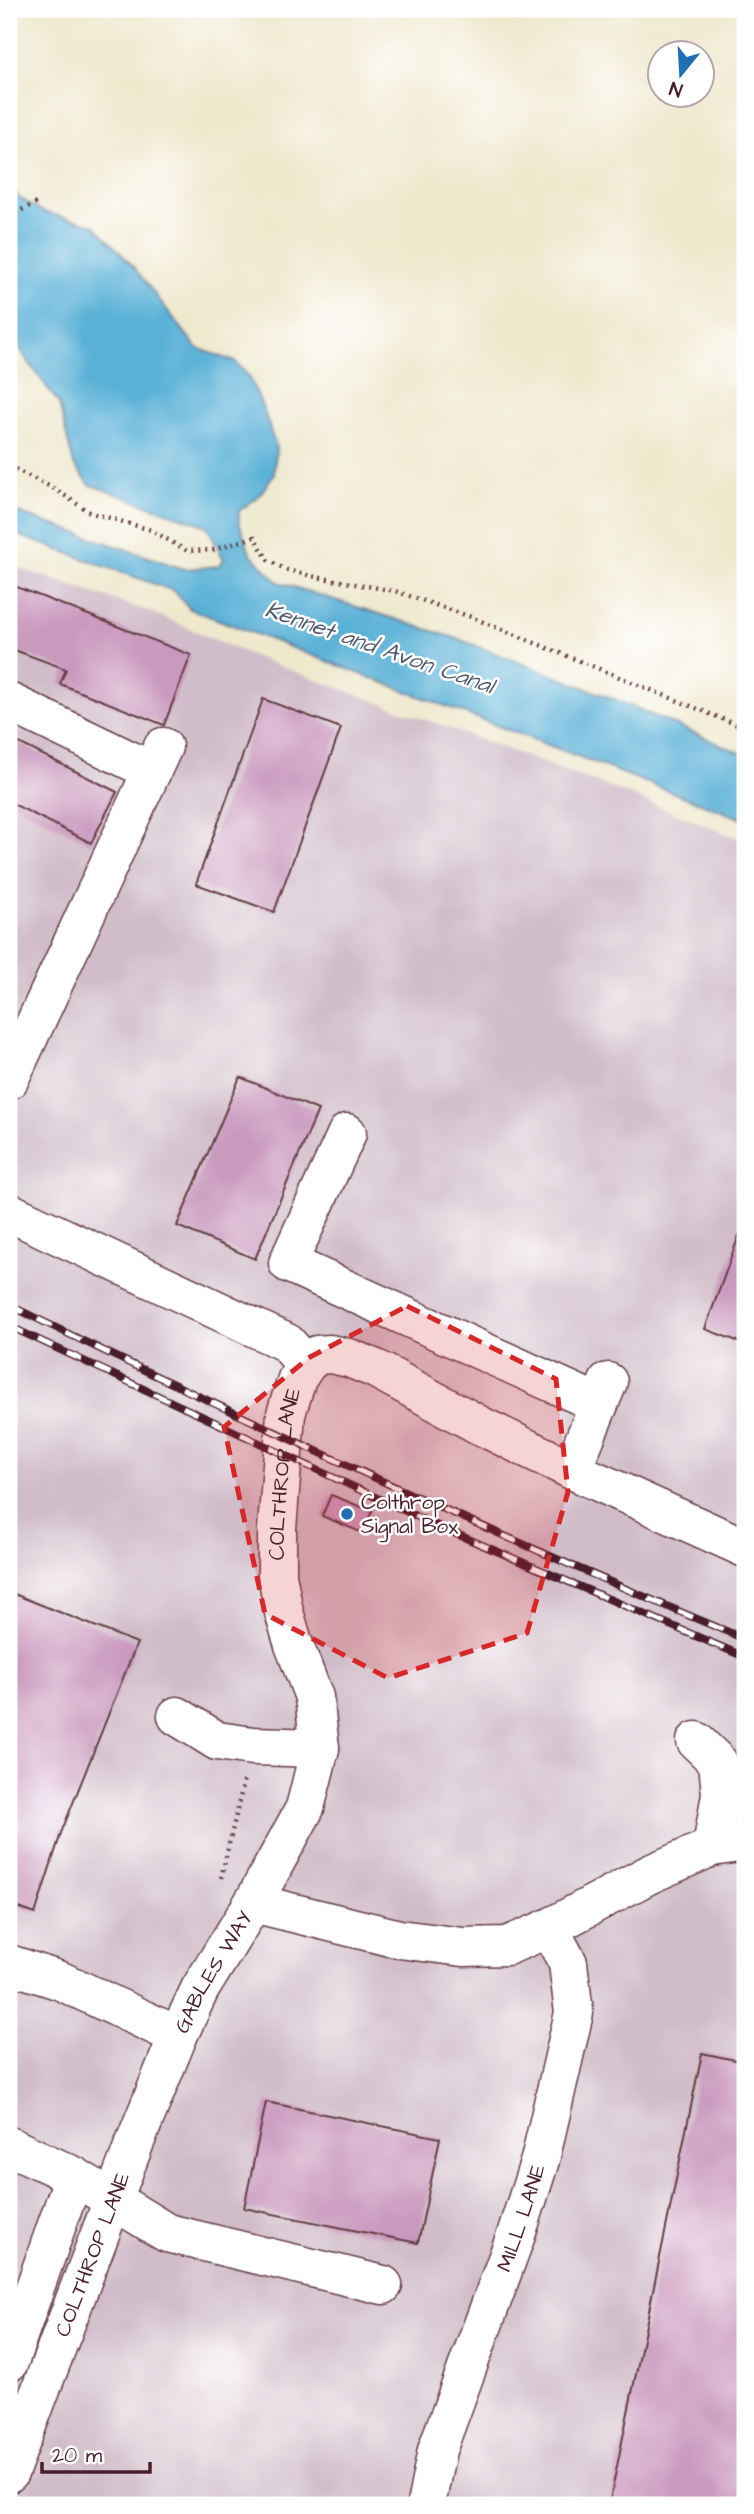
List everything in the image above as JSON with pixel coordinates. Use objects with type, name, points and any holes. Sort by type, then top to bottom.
[{"type":"street","points":[[9,702],[158,759],[9,1080]]},
{"type":"street","points":[[347,1133],[288,1263],[604,1393],[587,1477]]},
{"type":"street","name":"COLTHROP LANE","points":[[9,1212],[287,1343],[306,1366],[291,1392],[286,1414],[278,1491],[277,1575],[293,1645],[314,1697],[320,1748],[306,1808],[253,1903]]},
{"type":"street","points":[[306,1366],[317,1355],[330,1354],[376,1369],[481,1426],[745,1548]]},
{"type":"street","points":[[177,1716],[217,1741],[253,1746],[320,1748]]},
{"type":"street","points":[[696,1741],[719,1762],[729,1844]]},
{"type":"street","name":"GABLES WAY","points":[[9,1964],[61,1981],[178,2036],[200,1989],[253,1903],[399,1939],[463,1947],[507,1946],[549,1928],[650,1874],[729,1844]]},
{"type":"street","name":"MILL LANE","points":[[426,2505],[437,2450],[516,2235],[540,2160],[574,2013],[568,1963],[549,1928]]},
{"type":"street","name":"COLTHROP LANE","points":[[9,2473],[178,2036]]},
{"type":"street","points":[[9,2146],[74,2176],[167,2233],[383,2285]]},
{"type":"street","points":[[9,2362],[74,2176]]},
{"type":"path","points":[[9,216],[40,201]]},
{"type":"path","points":[[9,466],[55,489],[89,512],[151,530],[187,551],[214,550],[254,537],[268,560],[288,570],[395,591],[471,617],[745,728]]},
{"type":"path","points":[[220,1884],[253,1746]]},
{"type":"highlighted area","points":[[407,1306],[556,1379],[568,1492],[527,1633],[388,1678],[265,1614],[224,1427],[310,1357]]},
{"type":"shaded area","points":[[9,565],[151,612],[258,658],[620,791],[745,841],[745,2505],[9,2505]]},
{"type":"water","name":"Kennet and Avon Canal","points":[[9,179],[18,197],[43,212],[94,225],[132,265],[197,348],[236,362],[250,378],[276,448],[274,474],[258,497],[239,511],[239,522],[250,553],[278,582],[461,640],[619,701],[745,755],[745,820],[190,609],[174,591],[9,532],[9,510],[184,569],[218,566],[224,560],[207,526],[90,485],[74,465],[59,404],[25,357],[9,329]]},
{"type":"building","points":[[9,584],[191,655],[164,725],[60,684],[66,669],[9,648]]},
{"type":"building","points":[[263,699],[341,728],[274,912],[196,884]]},
{"type":"building","points":[[9,738],[117,792],[91,843],[9,802]]},
{"type":"building","points":[[240,1077],[318,1110],[255,1259],[177,1226]]},
{"type":"building","points":[[745,1219],[745,1344],[705,1329]]},
{"type":"building","name":"Colthrop Signal Box","points":[[331,1495],[372,1511],[363,1533],[322,1516]]},
{"type":"building","points":[[9,1592],[137,1643],[61,1833],[35,1914],[9,1904]]},
{"type":"building","points":[[702,2053],[745,2062],[745,2505],[609,2505]]},
{"type":"building","points":[[266,2102],[440,2138],[418,2243],[244,2208]]},
{"type":"railway","points":[[9,1305],[374,1478],[745,1639]]},
{"type":"railway","points":[[9,1326],[433,1524],[745,1657]]},
{"type":"place","name":"Colthrop Signal Box","points":[[347,1514]]}]
